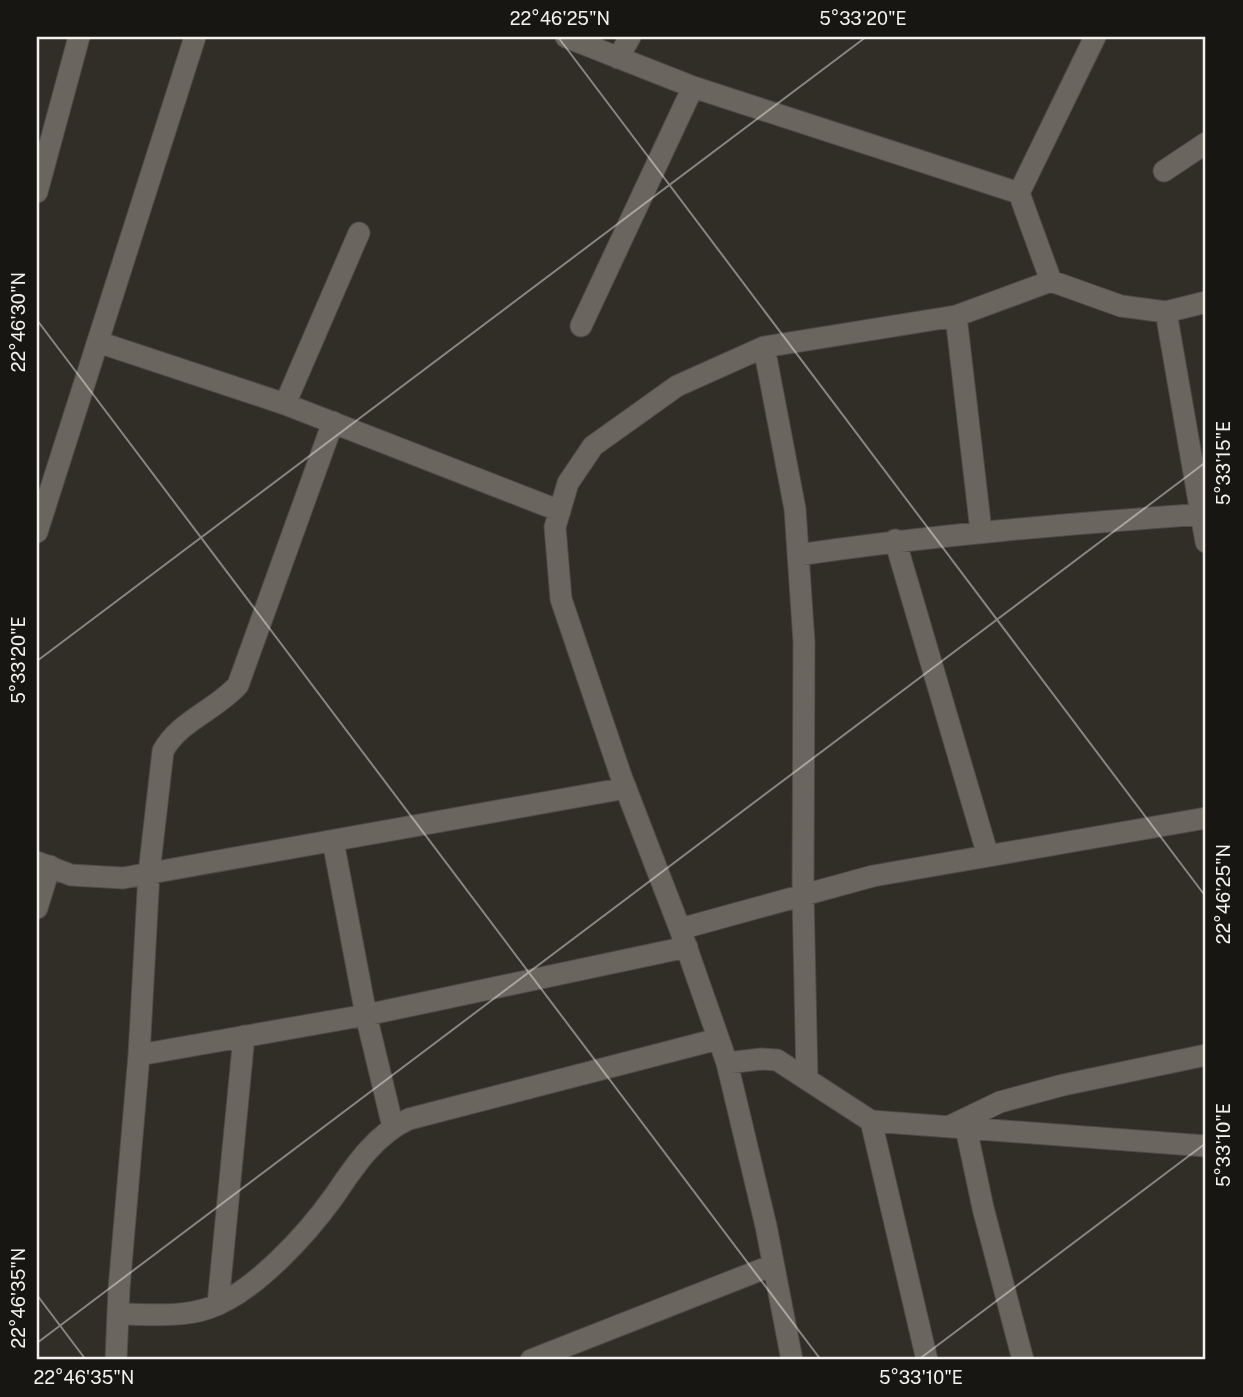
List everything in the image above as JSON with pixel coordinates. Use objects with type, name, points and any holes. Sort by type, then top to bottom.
[{"type":"street","points":[[37,192],[79,37]]},
{"type":"street","points":[[37,532],[195,37]]},
{"type":"street","points":[[566,37],[693,87],[1019,193]]},
{"type":"street","points":[[618,58],[630,37]]},
{"type":"street","points":[[1051,281],[1019,193],[1095,37]]},
{"type":"street","points":[[581,326],[693,87]]},
{"type":"street","points":[[1164,171],[1206,144]]},
{"type":"street","points":[[285,404],[359,233]]},
{"type":"street","points":[[792,1360],[774,1265],[727,1063],[626,788],[561,599],[555,527],[568,483],[593,446],[677,386],[764,347],[956,316],[1051,281],[1121,306],[1166,312],[1206,302]]},
{"type":"street","points":[[1166,312],[1206,542]]},
{"type":"street","points":[[956,316],[981,531]]},
{"type":"street","points":[[97,342],[285,404],[560,511]]},
{"type":"street","points":[[764,347],[795,509],[804,642],[803,894],[807,1079]]},
{"type":"street","points":[[116,1360],[139,1055],[149,873],[163,751],[170,740],[226,698],[238,685],[333,422]]},
{"type":"street","points":[[798,555],[895,540],[981,531],[1203,514]]},
{"type":"street","points":[[895,540],[988,856]]},
{"type":"street","points":[[37,908],[43,864],[71,875],[123,878],[626,788]]},
{"type":"street","points":[[139,1055],[366,1015],[683,938],[803,894],[873,876],[1206,818]]},
{"type":"street","points":[[334,842],[366,1015],[393,1128]]},
{"type":"street","points":[[218,1304],[244,1036]]},
{"type":"street","points":[[118,1314],[186,1314],[211,1308],[238,1293],[283,1257],[326,1208],[379,1138],[409,1119],[718,1039]]},
{"type":"street","points":[[957,1127],[1000,1102],[1063,1085],[1206,1055]]},
{"type":"street","points":[[727,1063],[777,1060],[871,1121],[1206,1148]]},
{"type":"street","points":[[871,1121],[928,1360]]},
{"type":"street","points":[[957,1127],[983,1208],[1023,1360]]},
{"type":"street","points":[[531,1360],[774,1265]]}]
